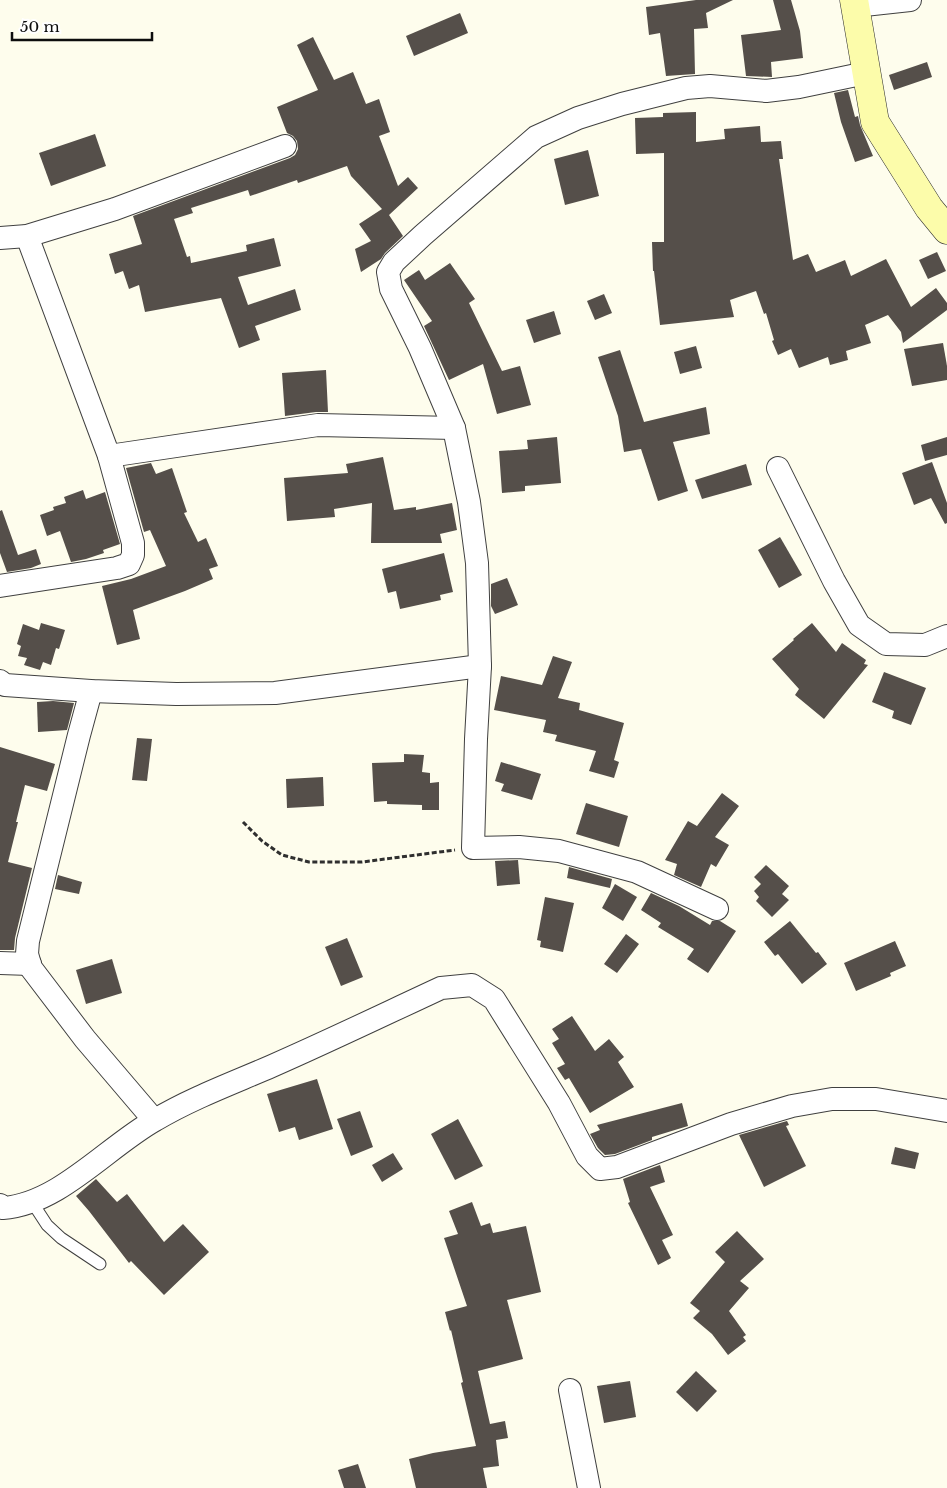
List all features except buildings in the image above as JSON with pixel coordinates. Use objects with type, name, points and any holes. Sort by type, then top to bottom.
[{"type":"street","points":[[910,0],[854,3],[875,122],[929,208],[947,230]]},
{"type":"street","points":[[717,909],[637,872],[559,851],[519,846],[473,848],[480,666],[477,563],[469,502],[454,428],[420,348],[391,289],[388,272],[394,262],[423,235],[536,137],[578,118],[622,104],[686,88],[710,86],[766,91],[799,87],[866,73]]},
{"type":"street","points":[[0,238],[27,236],[115,208],[285,146]]},
{"type":"street","points":[[0,586],[117,568],[129,564],[133,555],[133,543],[108,456],[27,236]]},
{"type":"street","points":[[108,456],[318,426],[454,428]]},
{"type":"street","points":[[778,468],[834,582],[859,625],[886,644],[925,645],[947,636]]},
{"type":"street","points":[[0,681],[5,685],[91,691],[176,694],[275,693],[480,666]]},
{"type":"street","points":[[91,691],[28,942],[27,954],[31,968],[85,1039],[154,1120]]},
{"type":"street","points":[[0,963],[30,964]]},
{"type":"street","points":[[1,1208],[16,1207],[32,1202],[76,1178],[154,1120],[441,988],[472,985],[494,999],[559,1104],[587,1156],[600,1169],[617,1167],[731,1124],[792,1106],[832,1099],[876,1099],[947,1111]]},
{"type":"street","points":[[570,1390],[589,1488]]},
{"type":"lane","points":[[32,1202],[47,1226],[61,1238],[100,1264]]},
{"type":"path","points":[[243,822],[262,841],[282,855],[309,862],[362,862],[473,848]]}]
